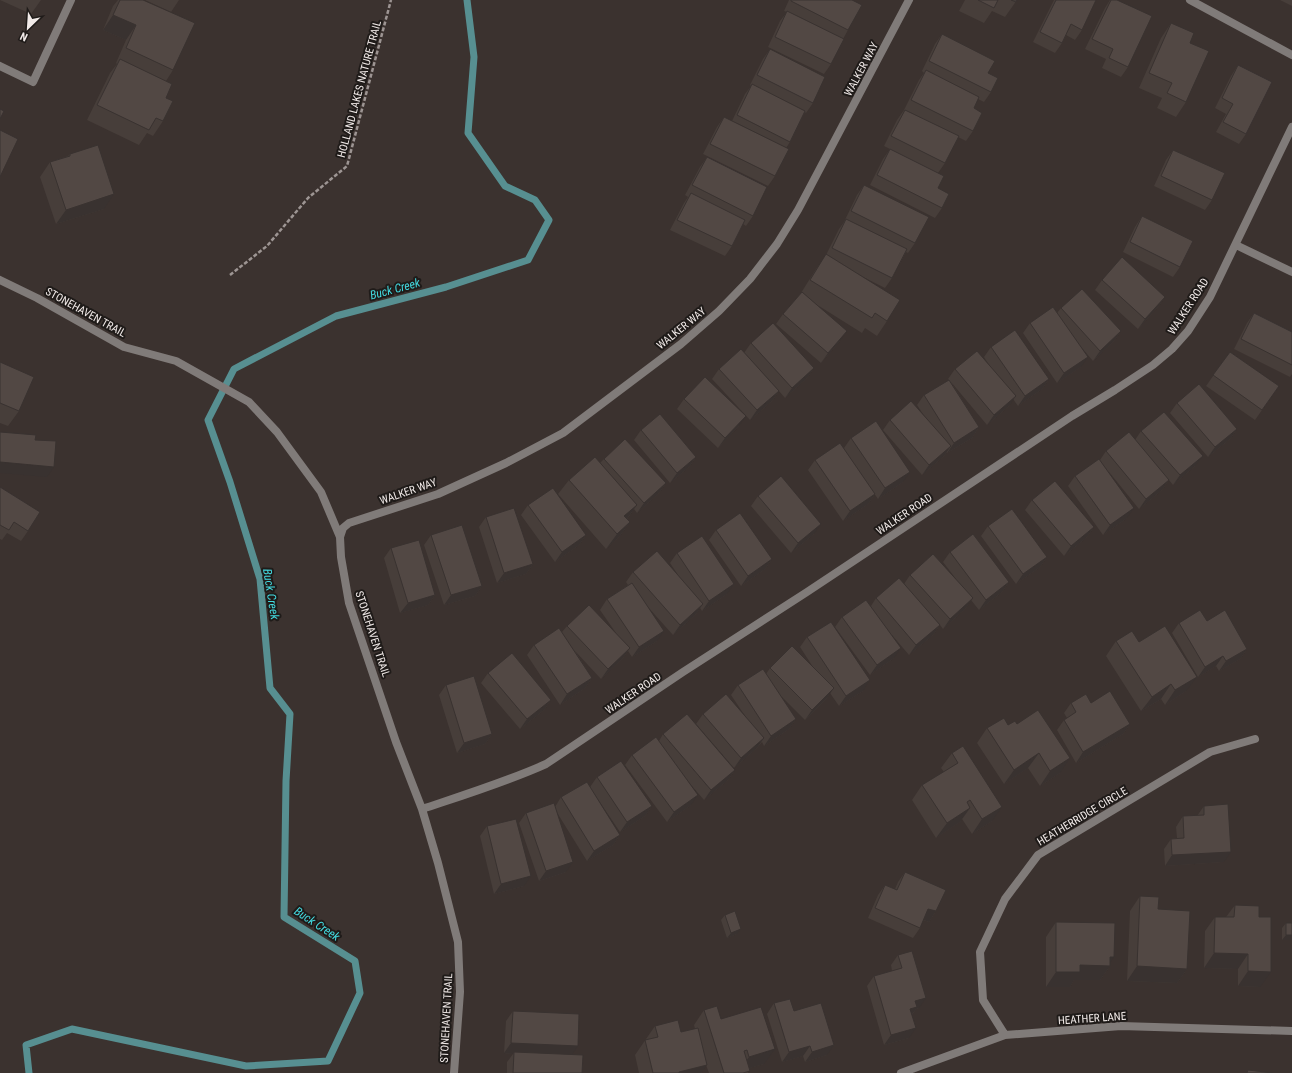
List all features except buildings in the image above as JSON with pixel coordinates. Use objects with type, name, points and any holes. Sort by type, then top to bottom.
[{"type":"street","points":[[0,66],[33,82],[71,0]]},
{"type":"street","name":"WALKER WAY","points":[[340,537],[343,528],[349,523],[438,494],[506,463],[563,432],[680,344],[719,311],[750,280],[777,244],[798,210],[909,0]]},
{"type":"street","points":[[1190,0],[1201,2],[1292,55]]},
{"type":"street","name":"WALKER ROAD","points":[[422,809],[473,793],[522,775],[546,764],[1072,416],[1153,365],[1172,349],[1188,331],[1210,297],[1292,127]]},
{"type":"street","points":[[1236,245],[1292,272]]},
{"type":"street","name":"STONEHAVEN TRAIL","points":[[0,280],[37,298],[124,347],[176,361],[249,402],[277,432],[321,492],[340,537],[340,557],[350,603],[396,742],[422,809],[438,863],[458,942],[460,992],[454,1073]]},
{"type":"street","name":"HEATHERRIDGE CIRCLE","points":[[1005,1036],[984,1000],[980,952],[1005,899],[1038,855],[1210,752],[1255,739]]},
{"type":"street","name":"HEATHER LANE","points":[[901,1073],[1005,1036],[1121,1026],[1292,1031]]},
{"type":"path","name":"HOLLAND LAKES NATURE TRAIL","points":[[230,275],[267,246],[308,198],[347,166],[391,0]]},
{"type":"waterway","name":"Buck Creek","points":[[29,1073],[26,1045],[72,1029],[246,1066],[328,1061],[360,993],[355,961],[284,917],[286,781],[290,714],[270,688],[260,579],[230,482],[208,420],[234,369],[336,316],[446,287],[528,260],[549,220],[535,200],[505,186],[468,133],[474,57],[467,0]]}]
